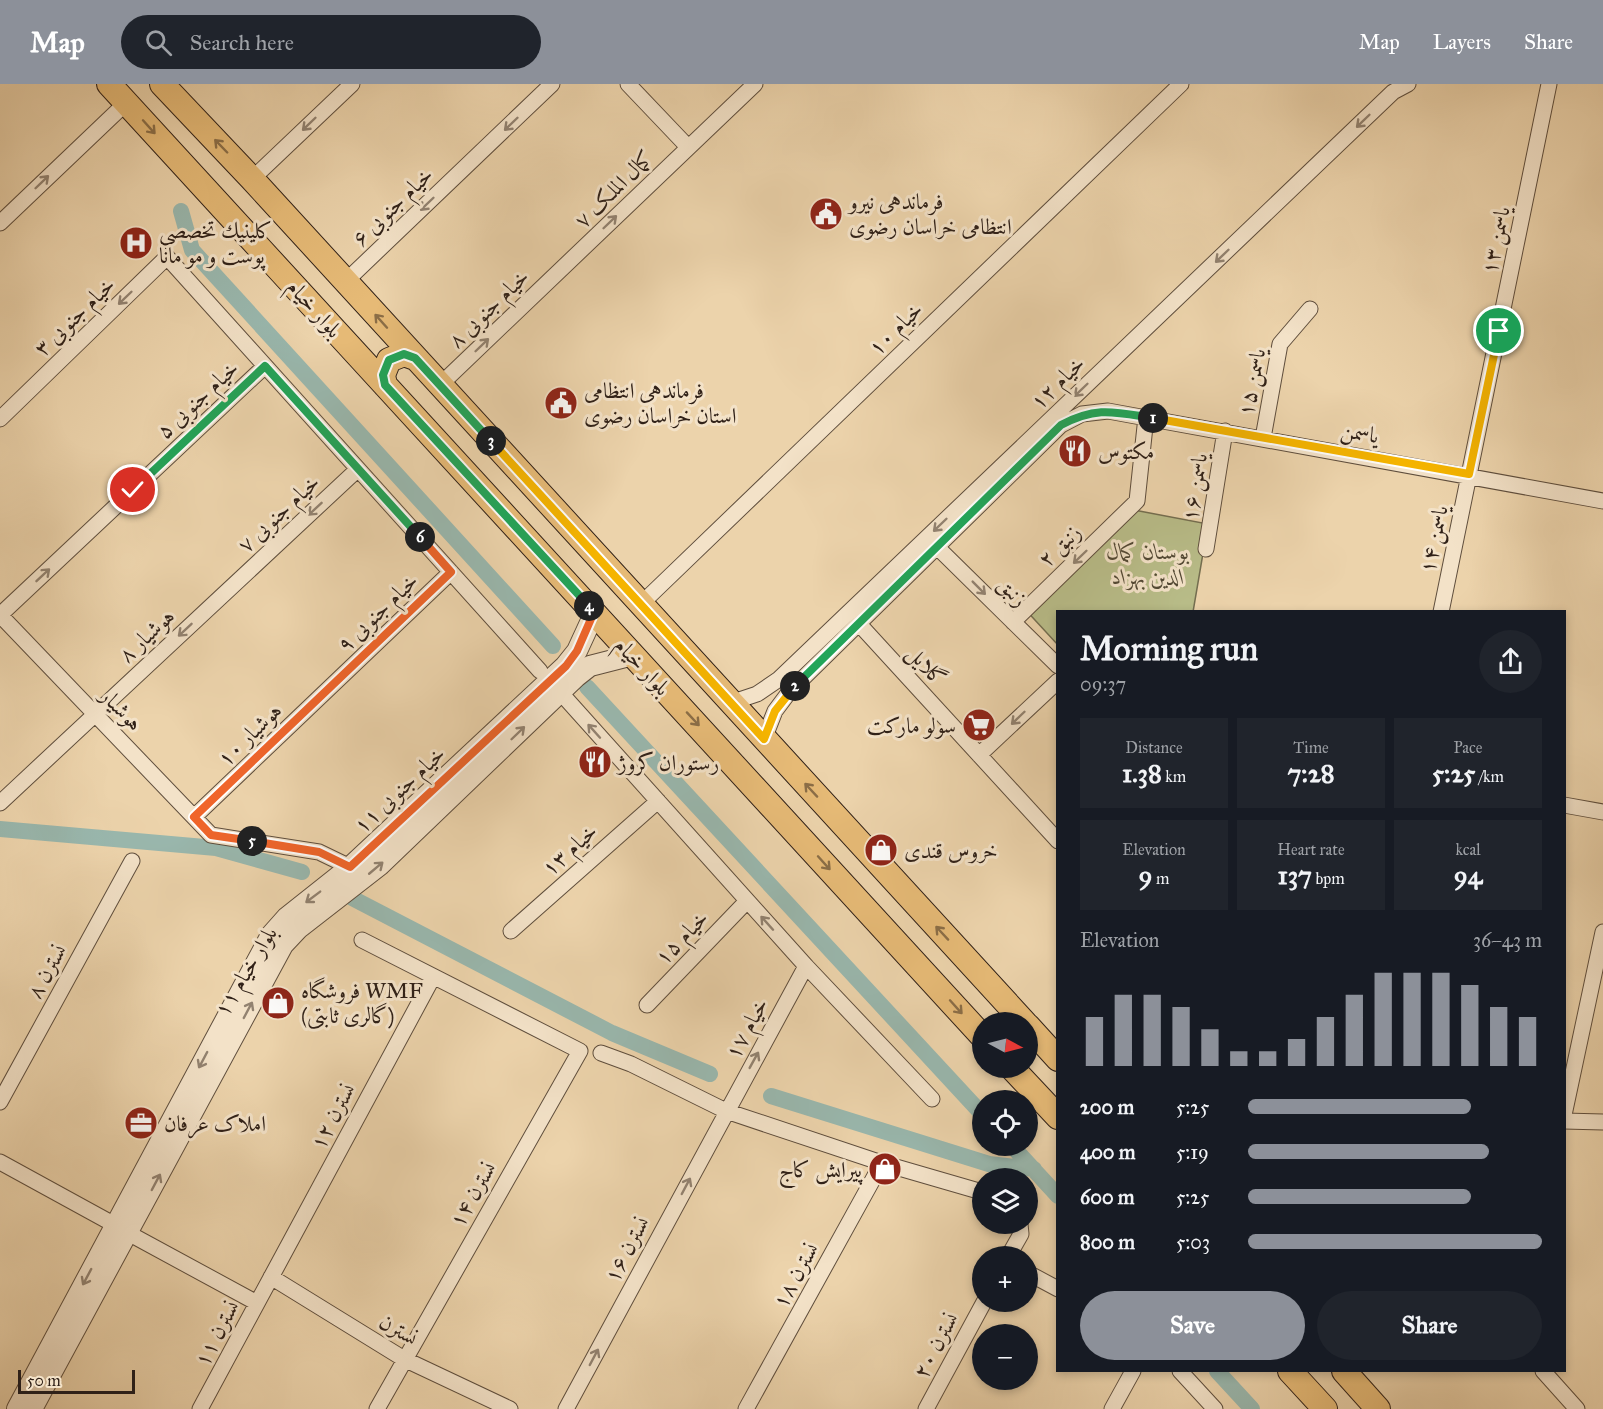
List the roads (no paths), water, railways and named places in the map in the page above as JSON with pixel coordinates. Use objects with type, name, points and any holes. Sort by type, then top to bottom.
[{"type":"main road","name":"بلوار خیام","points":[[109,84],[972,1025]]},
{"type":"main road","name":"بلوار خیام","points":[[162,84],[346,281],[1014,1012]]},
{"type":"main road","points":[[385,385],[383,375],[389,360],[404,354],[415,358]]},
{"type":"main road","name":"بلوار خیام","points":[[1038,1038],[1056,1057]]},
{"type":"main road","points":[[1021,1078],[1056,1116]]},
{"type":"main road","points":[[1291,1372],[1325,1409]]},
{"type":"main road","points":[[1345,1372],[1376,1408]]},
{"type":"street","points":[[252,179],[352,84]]},
{"type":"street","name":"خیام جنوبی ۶","points":[[346,281],[552,84]]},
{"type":"street","points":[[628,84],[688,147]]},
{"type":"street","name":"کمال الملک ۷","points":[[568,263],[755,84]]},
{"type":"street","name":"خیام ۱۰","points":[[640,604],[1181,84]]},
{"type":"street","name":"خیام ۱۲","points":[[730,702],[757,694],[779,679],[1394,92],[1408,84]]},
{"type":"street","name":"یاسمن ۱۳","points":[[1469,474],[1549,84]]},
{"type":"street","points":[[0,223],[127,102]]},
{"type":"street","name":"خیام جنوبی ۳","points":[[0,419],[167,257],[265,366]]},
{"type":"street","name":"خیام جنوبی ۸","points":[[440,385],[568,263]]},
{"type":"street","name":"یاسمن ۱۵","points":[[1263,438],[1281,344],[1310,309]]},
{"type":"street","points":[[265,366],[451,572],[553,679],[657,801],[806,966],[932,1099]]},
{"type":"street","name":"خیام جنوبی ۵","points":[[0,615],[265,366]]},
{"type":"street","name":"خیام ۱۲","points":[[764,739],[775,711],[790,692],[1061,425],[1082,414],[1108,411]]},
{"type":"street","name":"یاسمن","points":[[1108,411],[1469,474],[1603,501]]},
{"type":"street","name":"زنبق ۲","points":[[1013,622],[1137,501],[1146,417]]},
{"type":"street","name":"یاسمن ۱۶","points":[[1206,549],[1225,432]]},
{"type":"street","name":"خیام جنوبی ۷","points":[[228,590],[358,469]]},
{"type":"street","name":"یاسمن ۱۴","points":[[1441,610],[1469,474]]},
{"type":"street","name":"زنبق","points":[[937,547],[1056,664]]},
{"type":"street","name":"خیام جنوبی ۹","points":[[335,683],[451,572]]},
{"type":"street","name":"هوشیار ۸","points":[[0,803],[228,590]]},
{"type":"street","name":"بلوار خیام ۱۱","points":[[121,1229],[284,945],[299,928],[380,865],[577,651],[594,612]]},
{"type":"street","name":"هوشیار","points":[[0,615],[211,835],[319,852],[350,867]]},
{"type":"street","name":"گلایل","points":[[860,625],[1056,839]]},
{"type":"street","name":"بلوار خیام ۱۱","points":[[553,679],[633,655]]},
{"type":"street","name":"خیام جنوبی ۱۱","points":[[271,935],[287,917],[350,867],[553,679]]},
{"type":"street","name":"هوشیار ۱۰","points":[[194,817],[335,683]]},
{"type":"street","points":[[979,756],[1056,683]]},
{"type":"street","name":"خیام ۱۳","points":[[511,931],[657,801]]},
{"type":"street","points":[[1566,805],[1603,813]]},
{"type":"street","name":"نسترن ۸","points":[[0,1102],[132,861]]},
{"type":"street","name":"خیام ۱۵","points":[[647,1005],[747,901]]},
{"type":"street","points":[[1566,1106],[1603,932]]},
{"type":"street","name":"بلوار خیام ۱۱","points":[[121,1229],[271,935]]},
{"type":"street","points":[[362,940],[433,977]]},
{"type":"street","name":"خیام ۱۷","points":[[726,1111],[806,966]]},
{"type":"street","name":"نسترن ۱۴","points":[[376,1409],[580,1051],[433,977]]},
{"type":"street","name":"نسترن ۱۲","points":[[271,1277],[433,977]]},
{"type":"street","points":[[601,1053],[631,1064],[726,1111],[882,1163],[972,1189]]},
{"type":"street","name":"نسترن ۱۶","points":[[566,1409],[726,1111]]},
{"type":"street","points":[[1566,1121],[1603,1122]]},
{"type":"street","points":[[0,1162],[257,1303]]},
{"type":"street","name":"نسترن ۱۸","points":[[746,1409],[882,1163]]},
{"type":"street","points":[[17,1409],[121,1229]]},
{"type":"street","points":[[32,1409],[121,1229]]},
{"type":"street","name":"نسترن ۱۱","points":[[200,1409],[271,1277]]},
{"type":"street","name":"نسترن","points":[[271,1277],[404,1359],[510,1409]]},
{"type":"street","points":[[1038,1278],[1056,1288]]},
{"type":"street","name":"نسترن ۲۰","points":[[926,1409],[979,1312]]},
{"type":"street","points":[[1112,1409],[1132,1372]]},
{"type":"street","points":[[1181,1372],[1215,1409]]},
{"type":"street","points":[[1543,1372],[1577,1409]]},
{"type":"waterway","points":[[181,211],[192,250],[553,646]]},
{"type":"waterway","points":[[587,687],[972,1103]]},
{"type":"waterway","points":[[0,829],[216,848],[302,872]]},
{"type":"waterway","points":[[352,898],[612,1033],[710,1074]]},
{"type":"waterway","points":[[771,1096],[989,1164],[1025,1168]]},
{"type":"waterway","points":[[1021,1156],[1056,1194]]},
{"type":"waterway","points":[[1218,1372],[1252,1409]]},
{"type":"place","name":"فرماندهی نیرو انتظامی خراسان رضوی","points":[[826,214]]},
{"type":"place","name":"كلينيك تخصصي پوست و مو مانا","points":[[136,243]]},
{"type":"place","name":"فرماندهی انتظامی استان خراسان رضوی","points":[[561,403]]},
{"type":"place","name":"مکتوس","points":[[1075,451]]},
{"type":"place","name":"سولو مارکت","points":[[979,725]]},
{"type":"place","name":"رستوران کروژ","points":[[595,762]]},
{"type":"place","name":"خروس قندی","points":[[881,850]]},
{"type":"place","name":"فروشگاه WMF (گالری ثابتی)","points":[[278,1003]]},
{"type":"place","name":"املاک عرفان","points":[[141,1123]]},
{"type":"place","name":"پیرایش کاج","points":[[885,1169]]},
{"type":"park label","name":"بوستان کمال الدین بهزاد","points":[[1148,564]]}]
